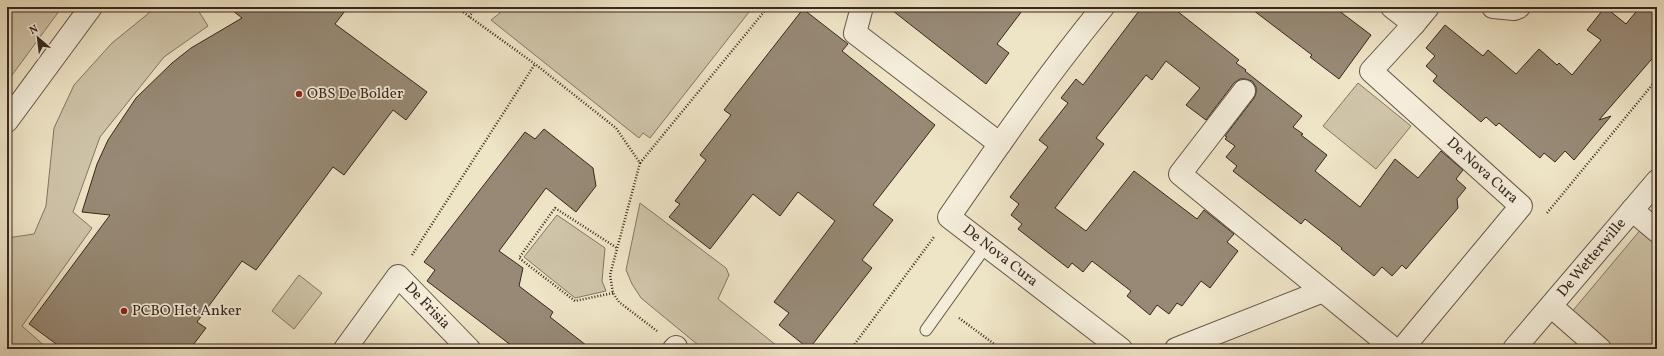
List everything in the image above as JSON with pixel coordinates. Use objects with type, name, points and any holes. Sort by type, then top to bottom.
[{"type":"street","points":[[7,121],[91,7]]},
{"type":"street","points":[[862,7],[855,33],[1000,144]]},
{"type":"street","name":"De Nova Cura","points":[[1103,7],[1080,35],[1000,144],[949,217],[1121,349]]},
{"type":"street","points":[[1392,7],[1414,24]]},
{"type":"street","name":"De Nova Cura","points":[[1402,349],[1521,206],[1370,72],[1428,7]]},
{"type":"street","points":[[1493,7],[1514,9],[1519,7]]},
{"type":"street","points":[[1244,91],[1180,174],[1394,349]]},
{"type":"street","name":"De Wetterwille","points":[[1514,349],[1657,180]]},
{"type":"street","name":"De Wetterwille","points":[[1632,210],[1657,231]]},
{"type":"street","name":"De Frisia","points":[[344,349],[398,276],[469,349]]},
{"type":"street","points":[[1176,349],[1206,342],[1324,291]]},
{"type":"street","name":"De Wetterwille","points":[[1551,306],[1600,349]]},
{"type":"lane","points":[[926,330],[986,246]]},
{"type":"path","points":[[456,7],[535,64],[616,128],[640,163]]},
{"type":"path","points":[[469,17],[476,7]]},
{"type":"path","points":[[675,348],[619,302],[613,293],[610,275],[640,163],[768,7]]},
{"type":"path","points":[[398,276],[535,64]]},
{"type":"path","points":[[613,293],[575,300],[519,258],[555,208],[617,248]]},
{"type":"path","points":[[851,349],[949,217]]},
{"type":"path","points":[[943,306],[1001,349]]},
{"type":"shaded area","points":[[7,7],[62,7],[7,82]]},
{"type":"shaded area","points":[[153,7],[196,7],[208,26],[164,57],[100,137],[73,212],[92,228],[22,326],[48,349],[7,349],[7,238],[34,234],[46,206],[54,128],[74,85],[112,43],[149,13]]},
{"type":"shaded area","points":[[499,7],[753,7],[650,138],[643,133],[639,138],[491,20],[500,13],[497,10]]},
{"type":"shaded area","points":[[1358,83],[1411,126],[1376,169],[1323,126]]},
{"type":"shaded area","points":[[640,203],[726,268],[729,275],[718,299],[781,349],[703,349],[641,298],[632,284],[626,270]]},
{"type":"shaded area","points":[[557,215],[605,248],[602,281],[606,291],[575,298],[524,257]]},
{"type":"shaded area","points":[[1642,228],[1657,242],[1657,344],[1653,349],[1611,349],[1570,314]]},
{"type":"shaded area","points":[[299,275],[322,293],[294,329],[272,311]]},
{"type":"building","points":[[228,7],[348,7],[335,24],[427,92],[406,120],[393,110],[344,175],[333,167],[256,270],[242,261],[197,322],[206,328],[190,349],[63,349],[29,324],[110,215],[82,212],[97,164],[108,140],[136,98],[172,63],[191,48],[242,18]]},
{"type":"building","points":[[888,7],[1025,7],[997,44],[1009,53],[986,84]]},
{"type":"building","points":[[1142,7],[1172,7],[1239,60],[1236,63],[1302,116],[1293,127],[1327,155],[1315,171],[1360,207],[1395,159],[1418,178],[1441,151],[1463,170],[1456,179],[1466,188],[1457,199],[1458,208],[1406,269],[1402,265],[1392,276],[1382,267],[1374,276],[1341,249],[1342,248],[1305,219],[1301,224],[1233,171],[1237,166],[1226,157],[1235,146],[1225,139],[1227,137],[1225,136],[1254,98],[1256,87],[1252,81],[1240,79],[1234,83],[1206,120],[1186,105],[1200,88],[1166,61],[1152,80],[1146,75],[1096,138],[1104,144],[1055,208],[1086,231],[1134,171],[1197,219],[1204,210],[1234,234],[1227,242],[1238,251],[1210,288],[1201,281],[1182,306],[1177,303],[1169,314],[1157,305],[1150,315],[1127,296],[1131,291],[1092,261],[1083,272],[1072,263],[1068,268],[1018,229],[1022,224],[1011,215],[1019,204],[1010,197],[1048,147],[1039,140],[1068,103],[1061,98],[1076,79],[1083,85]]},
{"type":"building","points":[[1249,7],[1334,7],[1371,35],[1339,79],[1310,57],[1312,55]]},
{"type":"building","points":[[1605,7],[1626,24],[1640,7],[1657,7],[1657,53],[1599,120],[1611,116],[1574,160],[1565,151],[1555,162],[1544,153],[1540,158],[1499,123],[1496,126],[1486,117],[1481,122],[1433,81],[1437,76],[1426,66],[1435,56],[1426,48],[1445,25],[1483,56],[1488,50],[1516,74],[1539,49],[1557,65],[1559,63],[1572,75],[1601,40],[1587,30]]},
{"type":"building","points":[[803,9],[848,44],[842,51],[935,125],[873,205],[893,220],[862,260],[872,268],[809,349],[779,325],[789,313],[774,302],[835,221],[798,192],[780,216],[753,194],[710,249],[669,217],[680,204],[675,201],[706,160],[700,155],[731,115],[724,110]]},
{"type":"building","points":[[544,129],[593,168],[596,186],[576,212],[546,188],[499,251],[523,268],[519,286],[553,312],[550,317],[591,349],[516,349],[427,281],[435,270],[424,262],[525,132],[535,139]]},
{"type":"place","name":"OBS De Bolder","points":[[299,94]]},
{"type":"place","name":"PCBO Het Anker","points":[[124,311]]}]
